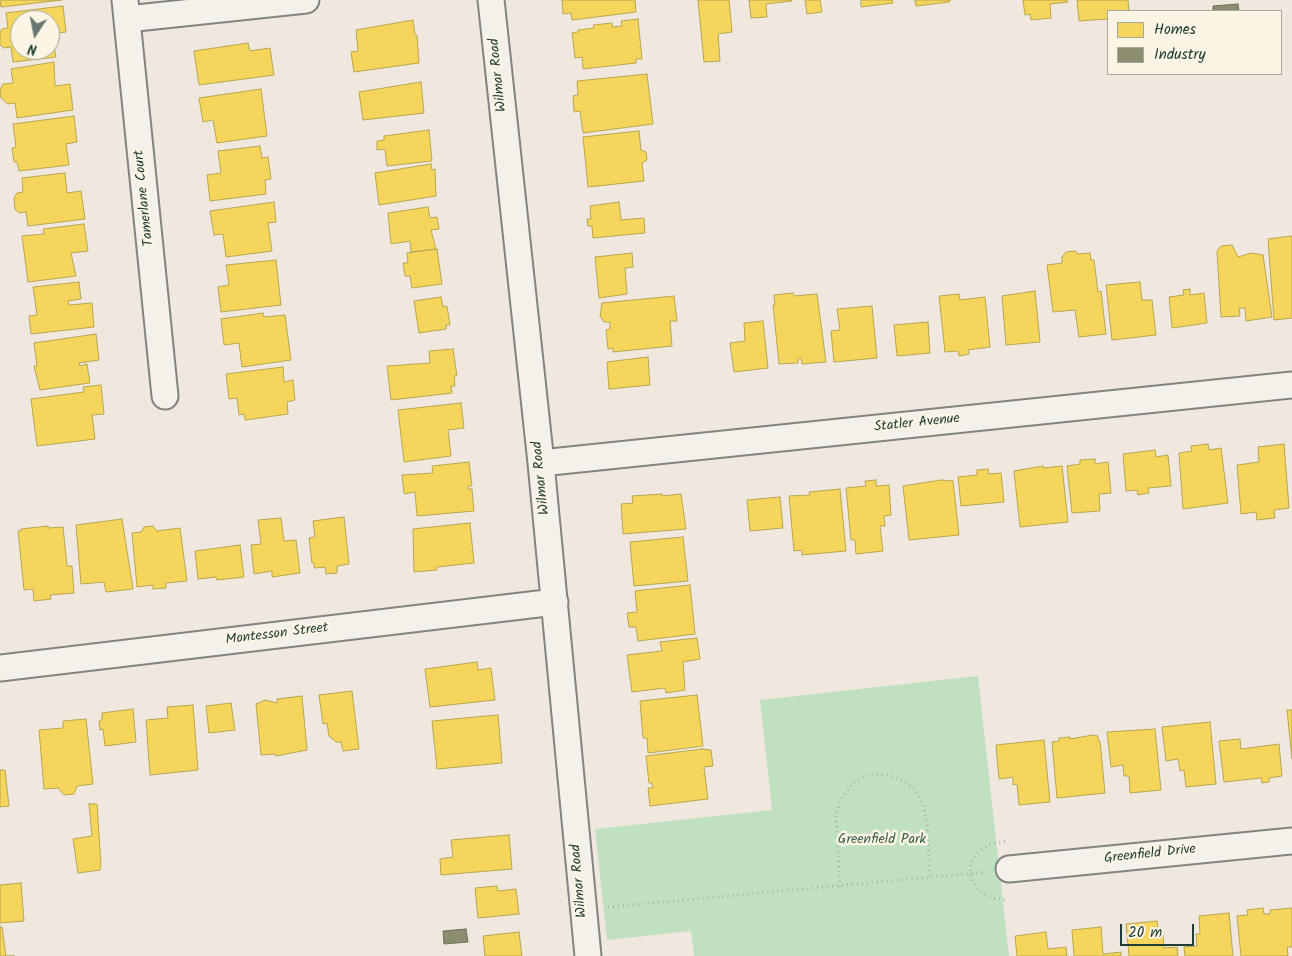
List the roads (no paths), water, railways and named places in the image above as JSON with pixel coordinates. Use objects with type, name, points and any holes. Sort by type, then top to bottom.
[{"type":"street","points":[[126,10],[306,0]]},
{"type":"street","name":"Wilmar Road","points":[[491,0],[541,463],[588,956]]},
{"type":"street","name":"Tamerlane Court","points":[[126,10],[165,396]]},
{"type":"street","name":"Statler Avenue","points":[[541,463],[1292,385]]},
{"type":"street","name":"Montesson Street","points":[[0,668],[555,602]]},
{"type":"street","name":"Greenfield Drive","points":[[1009,869],[1292,841]]},
{"type":"park label","name":"Greenfield Park","points":[[882,841]]}]
